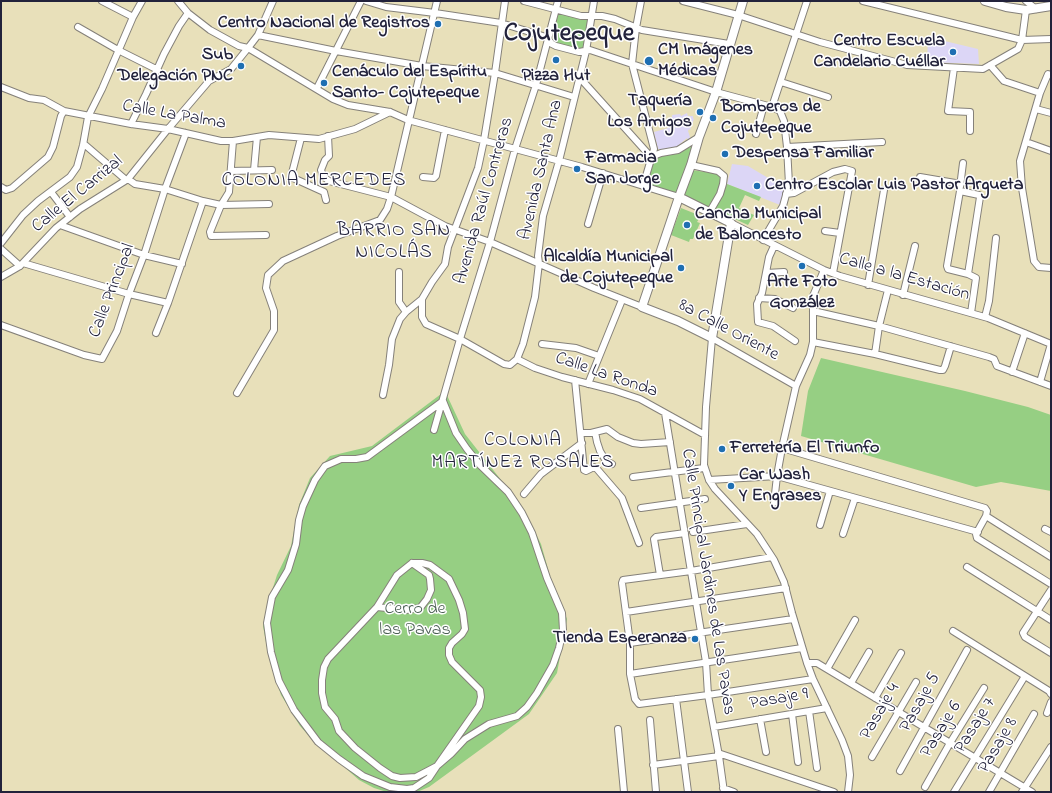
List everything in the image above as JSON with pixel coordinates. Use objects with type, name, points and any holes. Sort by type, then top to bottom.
[{"type":"main road","points":[[642,307],[691,165],[699,137],[716,92],[743,1]]},
{"type":"main road","points":[[985,1],[1006,7],[1026,10],[1051,6]]},
{"type":"main road","points":[[679,197],[731,223],[712,338]]},
{"type":"main road","name":"8a Calle Oriente","points":[[642,307],[678,321],[712,338]]},
{"type":"street","points":[[102,1],[133,17]]},
{"type":"street","points":[[1,243],[22,215],[70,177],[77,167],[84,144],[88,116],[102,89],[133,17],[142,1]]},
{"type":"street","points":[[178,1],[188,13],[210,30],[239,46],[248,48],[317,88],[333,99],[348,105],[390,112],[408,120],[603,173],[679,197]]},
{"type":"street","name":"Calle El Carrizal","points":[[1,277],[22,265],[60,226],[80,209],[127,180],[209,81],[231,69],[258,35],[273,1]]},
{"type":"street","points":[[317,88],[361,1]]},
{"type":"street","points":[[366,1],[374,5],[386,7],[501,23],[543,36],[556,46],[573,51],[590,50],[716,92],[772,107],[780,111],[784,121],[789,184],[783,206],[763,240]]},
{"type":"street","points":[[237,393],[274,330],[274,311],[266,288],[268,275],[283,261],[337,236],[380,220],[386,209],[391,197],[437,1]]},
{"type":"street","points":[[383,394],[392,339],[400,319],[422,299],[445,264],[448,247],[478,168],[495,73],[505,1]]},
{"type":"street","points":[[524,1],[581,16],[602,16],[615,19],[642,30],[729,44]]},
{"type":"street","name":"Avenida Raúl Contreras","points":[[434,430],[490,242],[515,149],[536,85],[558,1]]},
{"type":"street","name":"Avenida Santa Ana","points":[[460,339],[504,364],[510,365],[517,359],[523,344],[535,296],[543,216],[559,161],[580,78],[594,1]]},
{"type":"street","points":[[641,1],[632,64],[654,146],[654,152],[651,157],[643,186]]},
{"type":"street","points":[[683,1],[738,15],[820,42],[907,65],[983,69],[1018,49],[1022,40],[1026,10]]},
{"type":"street","points":[[772,107],[807,1]]},
{"type":"street","points":[[863,1],[1022,40],[1051,39]]},
{"type":"street","points":[[1026,1],[1036,9]]},
{"type":"street","points":[[131,124],[179,26],[188,13]]},
{"type":"street","points":[[78,27],[118,50],[158,70]]},
{"type":"street","points":[[258,35],[336,51],[422,66],[495,73],[574,97]]},
{"type":"street","points":[[990,65],[1004,81],[1040,93]]},
{"type":"street","points":[[954,68],[948,111],[970,112],[970,131]]},
{"type":"street","points":[[1051,75],[1048,74],[1040,93],[1020,161],[1022,188],[1034,261],[1039,267],[1051,268]]},
{"type":"street","points":[[580,78],[651,157]]},
{"type":"street","points":[[780,82],[828,97]]},
{"type":"street","name":"Calle La Palma","points":[[1,87],[29,98],[44,100],[64,111],[131,124],[168,129],[222,141],[233,141],[269,135],[319,139],[355,129],[390,112]]},
{"type":"street","points":[[756,134],[764,105]]},
{"type":"street","points":[[1036,109],[1051,113]]},
{"type":"street","points":[[1,187],[6,190],[12,188],[48,157],[53,148],[61,116],[64,111]]},
{"type":"street","points":[[423,177],[434,178],[436,176],[445,130]]},
{"type":"street","name":"Calle Principal","points":[[1,325],[84,355],[102,359],[117,331],[144,255],[165,189],[186,133]]},
{"type":"street","points":[[326,200],[324,192],[329,181],[323,176],[321,170],[325,160],[329,156],[328,136]]},
{"type":"street","points":[[254,170],[257,137]]},
{"type":"street","points":[[651,157],[661,153],[678,150],[699,137]]},
{"type":"street","points":[[301,138],[291,177],[324,192]]},
{"type":"street","points":[[233,141],[229,192],[221,205],[210,232],[211,236],[266,235]]},
{"type":"street","points":[[787,147],[882,142]]},
{"type":"street","points":[[1026,142],[1051,151]]},
{"type":"street","points":[[84,144],[127,180],[135,184],[165,189],[221,205],[270,204]]},
{"type":"street","points":[[963,163],[948,269],[968,274],[976,278],[971,313]]},
{"type":"street","points":[[691,165],[718,171],[724,176],[720,194],[709,213]]},
{"type":"street","points":[[786,194],[797,192],[833,172],[845,169],[852,170],[833,273]]},
{"type":"street","points":[[231,171],[272,170]]},
{"type":"street","points":[[588,224],[603,173]]},
{"type":"street","points":[[920,177],[960,184]]},
{"type":"street","name":"8a Calle Oriente","points":[[329,181],[391,197],[445,226],[490,242],[622,300],[642,307]]},
{"type":"street","points":[[868,285],[884,190]]},
{"type":"street","points":[[960,191],[979,194],[980,197],[968,274]]},
{"type":"street","points":[[51,192],[70,217]]},
{"type":"street","points":[[156,333],[182,264],[203,201]]},
{"type":"street","name":"Calle a la Estación","points":[[731,223],[824,270],[868,285],[984,317],[1051,344]]},
{"type":"street","points":[[60,226],[144,255],[182,264]]},
{"type":"street","points":[[825,231],[840,233]]},
{"type":"street","points":[[984,317],[989,301],[996,238]]},
{"type":"street","points":[[774,246],[769,257],[762,293],[757,304],[758,322],[773,326],[795,341]]},
{"type":"street","points":[[903,295],[915,246]]},
{"type":"street","points":[[1,249],[22,265],[129,294],[168,302]]},
{"type":"street","points":[[774,503],[782,448],[796,386],[810,355],[813,342],[813,296],[824,270]]},
{"type":"street","points":[[400,272],[399,302],[406,312]]},
{"type":"street","points":[[766,273],[784,272]]},
{"type":"street","points":[[874,354],[888,290]]},
{"type":"street","points":[[759,298],[775,299],[793,308]]},
{"type":"street","points":[[422,299],[422,317],[426,324],[460,339]]},
{"type":"street","points":[[588,384],[622,300]]},
{"type":"street","points":[[812,311],[879,326],[991,357],[997,366],[1051,386]]},
{"type":"street","points":[[1012,372],[1025,333]]},
{"type":"street","points":[[712,338],[704,468],[715,489],[757,534],[772,557],[784,582],[793,619],[807,663],[848,756],[850,775],[848,792]]},
{"type":"street","name":"8a Calle Oriente","points":[[712,338],[796,386]]},
{"type":"street","points":[[813,342],[874,354],[940,370],[943,370],[945,366],[951,346]]},
{"type":"street","points":[[542,344],[576,348],[599,356]]},
{"type":"street","points":[[1040,382],[1051,344]]},
{"type":"street","name":"Calle La Ronda","points":[[517,359],[535,368],[640,399],[705,435]]},
{"type":"street","points":[[575,380],[584,470],[586,471],[594,467],[597,469],[622,498],[639,543]]},
{"type":"street","points":[[443,401],[367,457],[341,459],[325,466],[315,480],[303,506],[299,520],[296,544],[288,570],[272,598],[267,623],[271,652],[279,681],[294,710],[318,742],[363,776],[398,789],[414,788],[429,778],[437,766],[479,706],[481,697],[480,690],[452,662],[449,655],[449,648],[452,643],[462,634],[465,629],[460,600],[449,580],[422,562],[412,562],[397,575],[377,607],[328,659],[324,667],[322,680],[322,693],[325,707],[335,719],[339,731],[355,748],[392,776],[400,778],[416,777],[437,766],[451,754],[464,739],[489,724],[516,716],[527,707],[538,693],[554,665],[563,630],[562,613],[547,578],[532,532],[522,513],[508,492],[480,465],[456,433],[443,401]]},
{"type":"street","name":"Calle Principal Jardines de Las Pavas","points":[[665,413],[706,662],[708,695],[719,755],[723,790]]},
{"type":"street","points":[[580,433],[596,432],[607,429],[618,437],[632,443],[642,444],[670,442]]},
{"type":"street","points":[[596,432],[600,451],[606,460],[612,464]]},
{"type":"street","points":[[524,494],[541,474],[582,443]]},
{"type":"street","points":[[782,448],[982,507],[987,511],[976,536],[979,540],[1051,584]]},
{"type":"street","points":[[633,478],[704,468]]},
{"type":"street","points":[[709,480],[777,476],[978,532]]},
{"type":"street","points":[[820,525],[830,491]]},
{"type":"street","points":[[843,534],[855,498]]},
{"type":"street","points":[[641,508],[705,500]]},
{"type":"street","points":[[986,516],[1051,557]]},
{"type":"street","points":[[693,532],[747,524]]},
{"type":"street","points":[[1044,529],[1051,532]]},
{"type":"street","points":[[660,575],[654,539],[656,537],[685,533]]},
{"type":"street","points":[[772,557],[691,571],[623,580],[622,583],[630,643],[630,674],[635,699],[639,704],[708,695],[813,678]]},
{"type":"street","points":[[377,607],[406,610],[420,608],[427,599],[431,590],[429,575],[412,562]]},
{"type":"street","points":[[967,567],[1051,620]]},
{"type":"street","points":[[626,612],[786,588]]},
{"type":"street","points":[[1051,590],[1023,633],[1023,635],[1051,653]]},
{"type":"street","points":[[630,643],[793,619]]},
{"type":"street","points":[[827,669],[855,620]]},
{"type":"street","points":[[953,631],[1050,691],[1051,694]]},
{"type":"street","points":[[630,674],[802,648]]},
{"type":"street","name":"Pasaje 5","points":[[900,771],[967,650]]},
{"type":"street","points":[[851,683],[869,652]]},
{"type":"street","points":[[875,698],[901,653]]},
{"type":"street","points":[[807,663],[817,664],[827,669],[1000,773],[1023,790],[1032,792]]},
{"type":"street","name":"Pasaje 7","points":[[954,792],[974,757],[1025,676]]},
{"type":"street","name":"Pasaje 4","points":[[872,757],[916,682]]},
{"type":"street","name":"Pasaje 6","points":[[925,787],[984,688]]},
{"type":"street","points":[[676,699],[688,792]]},
{"type":"street","points":[[1047,713],[1051,702]]},
{"type":"street","name":"Pasaje 9","points":[[714,727],[827,708]]},
{"type":"street","points":[[809,711],[817,768]]},
{"type":"street","points":[[792,714],[798,762]]},
{"type":"street","name":"Pasaje 8","points":[[989,792],[1034,714]]},
{"type":"street","points":[[760,719],[766,752]]},
{"type":"street","points":[[650,720],[656,792]]},
{"type":"street","points":[[618,729],[624,792]]},
{"type":"street","points":[[1023,790],[1051,747]]},
{"type":"street","points":[[653,765],[719,755],[834,792]]},
{"type":"street","points":[[723,790],[734,792]]},
{"type":"shaded area","name":"Centro Escuela Candelario Cuéllar","points":[[928,37],[978,49],[979,64],[927,62]]},
{"type":"shaded area","points":[[687,113],[688,116],[693,116],[694,119],[690,130],[689,129],[688,131],[690,137],[688,140],[687,138],[674,149],[658,149],[654,132],[668,128],[669,118],[672,117],[672,115],[680,114],[681,116]]},
{"type":"shaded area","name":"Centro Escolar Luis Pastor Argueta","points":[[732,164],[748,166],[785,188],[780,205],[727,184]]},
{"type":"green space","points":[[558,14],[589,19],[584,49],[575,49],[553,43]]},
{"type":"green space","points":[[693,146],[678,192],[676,193],[651,186],[645,179],[649,165],[658,156],[678,152]]},
{"type":"green space","points":[[692,170],[718,174],[721,176],[720,186],[714,199],[708,207],[685,199],[684,192]]},
{"type":"green space","points":[[727,184],[761,197],[759,201],[745,195],[739,208],[754,215],[748,225],[715,210]]},
{"type":"green space","name":"Cancha Municipal de Baloncesto","points":[[681,208],[701,216],[697,222],[700,223],[693,239],[690,239],[689,242],[671,235]]},
{"type":"green space","points":[[821,358],[965,391],[1028,407],[1051,415],[1051,491],[1001,482],[976,487],[801,436],[808,391]]},
{"type":"green space","name":"Cerro de las Pavas","points":[[445,391],[465,434],[523,508],[541,544],[550,576],[567,619],[557,673],[529,714],[429,787],[417,792],[387,792],[374,788],[359,780],[310,737],[300,726],[281,695],[268,653],[263,626],[267,606],[277,575],[291,546],[299,505],[310,478],[330,456],[372,446]]},
{"type":"place","name":"Centro Nacional de Registros","points":[[438,24]]},
{"type":"place","name":"Centro Escuela Candelario Cuéllar","points":[[953,52]]},
{"type":"place","name":"Pizza Hut","points":[[556,60]]},
{"type":"place","name":"CM Imágenes Médicas","points":[[649,61]]},
{"type":"place","name":"Sub Delegación PNC","points":[[241,66]]},
{"type":"place","name":"Cenáculo del Espíritu Santo- Cojutepeque","points":[[324,83]]},
{"type":"place","name":"Taquería Los Amigos","points":[[700,112]]},
{"type":"place","name":"Bomberos de Cojutepeque","points":[[713,118]]},
{"type":"place","name":"Despensa Familiar","points":[[725,154]]},
{"type":"place","name":"Farmacia San Jorge","points":[[577,169]]},
{"type":"place","name":"Centro Escolar Luis Pastor Argueta","points":[[757,186]]},
{"type":"place","name":"Cancha Municipal de Baloncesto","points":[[687,225]]},
{"type":"place","name":"Arte Foto González","points":[[802,266]]},
{"type":"place","name":"Alcaldía Municipal de Cojutepeque","points":[[681,268]]},
{"type":"place","name":"Ferretería El Triunfo","points":[[722,449]]},
{"type":"place","name":"Car Wash Y Engrases","points":[[731,486]]},
{"type":"place","name":"Tienda Esperanza","points":[[695,639]]},
{"type":"district","name":"Cojutepeque","points":[[569,36]]},
{"type":"district","name":"COLONIA MERCEDES","points":[[314,182]]},
{"type":"district","name":"BARRIO SAN NICOLÁS","points":[[394,243]]},
{"type":"district","name":"COLONIA MARTÍNEZ ROSALES","points":[[523,453]]}]
